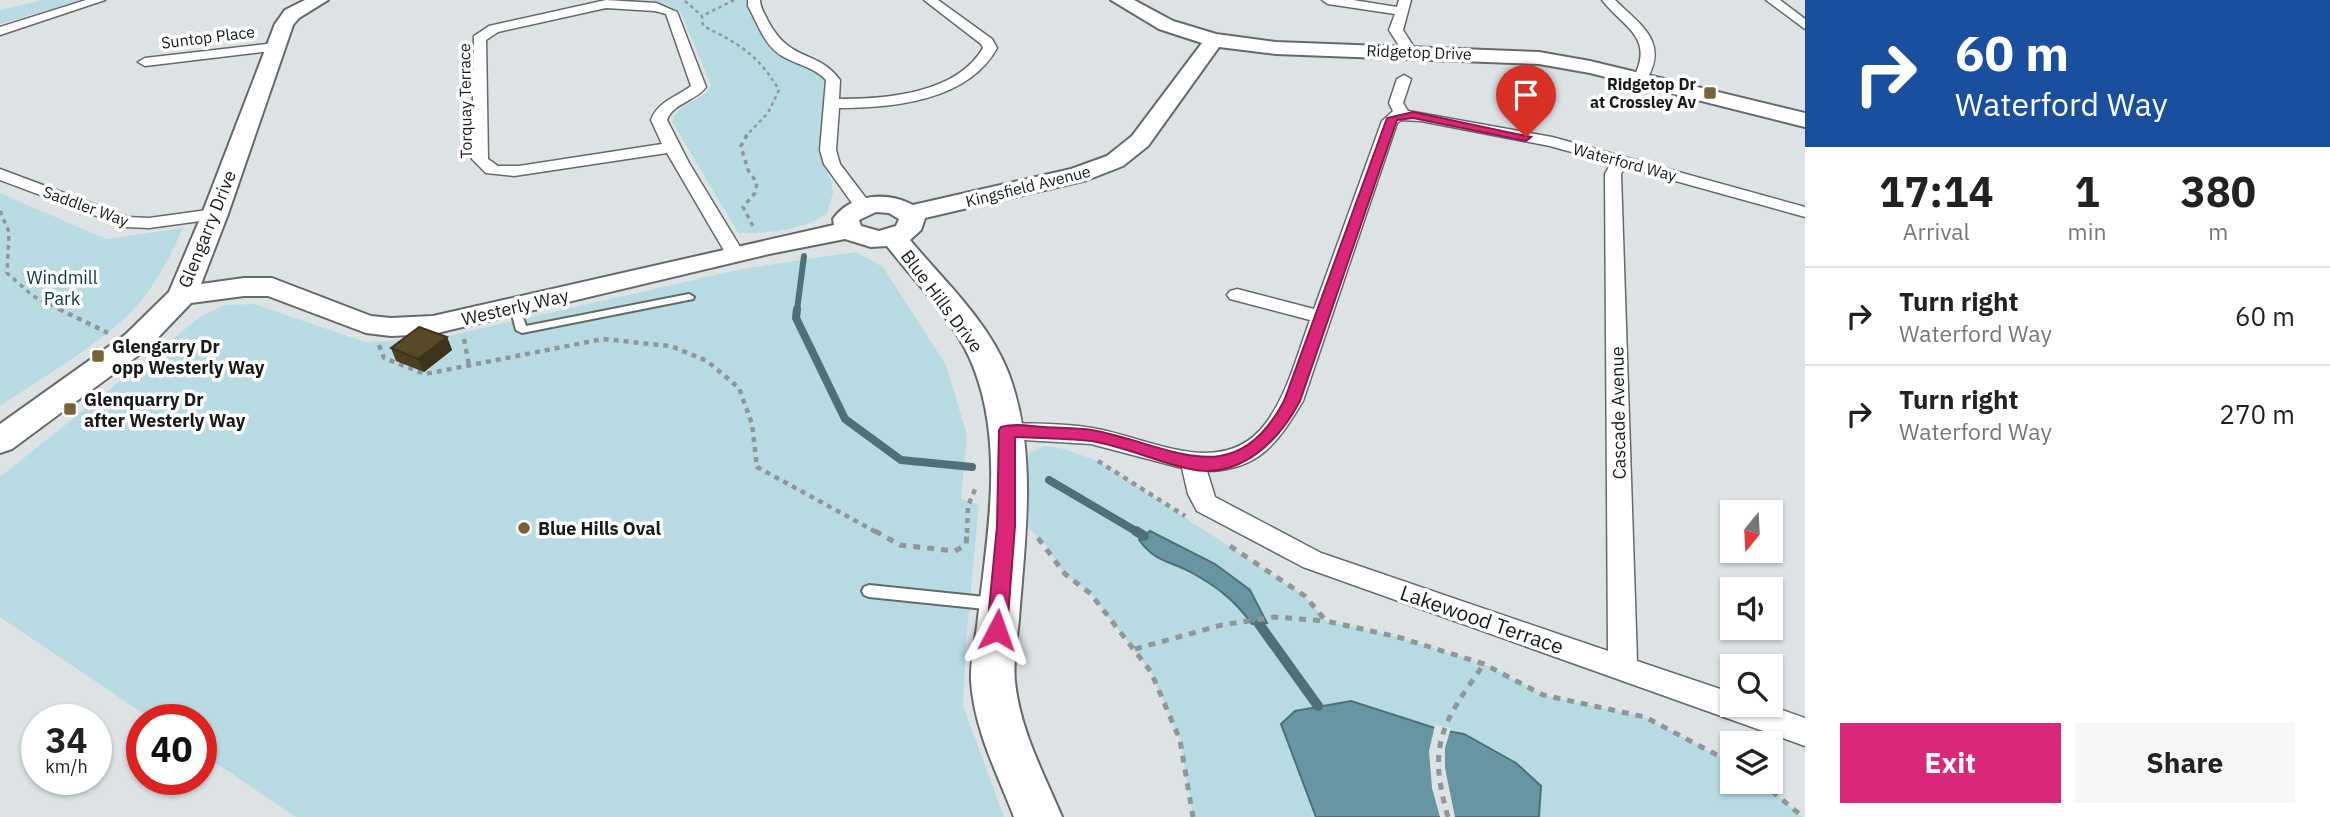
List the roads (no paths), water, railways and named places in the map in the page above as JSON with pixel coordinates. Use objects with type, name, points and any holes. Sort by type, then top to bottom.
[{"type":"street","points":[[0,31],[99,0]]},
{"type":"street","name":"Glengarry Drive","points":[[0,441],[122,352],[150,329],[182,295],[215,214],[275,47],[289,18],[319,0]]},
{"type":"street","points":[[754,0],[754,6],[777,46],[787,54],[818,66],[832,78],[835,87],[828,150],[830,161],[856,218]]},
{"type":"street","points":[[833,103],[867,103],[938,90],[957,81],[986,55],[990,48],[987,42],[930,0]]},
{"type":"street","name":"Ridgetop Drive","points":[[1120,0],[1166,25],[1214,40],[1276,48],[1519,56],[1640,79],[1805,120]]},
{"type":"street","points":[[1328,0],[1403,6],[1396,30],[1410,52]]},
{"type":"street","points":[[1608,0],[1650,47],[1650,61],[1640,79]]},
{"type":"street","points":[[1772,0],[1805,25]]},
{"type":"street","name":"Torquay Terrace","points":[[673,147],[519,171],[497,171],[486,167],[480,159],[479,39],[494,29],[598,5],[656,7],[669,11],[699,83],[694,93],[670,106],[660,116],[659,126],[673,147],[736,255]]},
{"type":"street","name":"Kingsfield Avenue","points":[[902,226],[1087,172],[1115,161],[1140,141],[1214,40]]},
{"type":"street","name":"Suntop Place","points":[[145,62],[275,47]]},
{"type":"street","points":[[1007,430],[1092,436],[1193,464],[1231,460],[1251,451],[1267,438],[1282,421],[1292,401],[1390,121],[1402,114],[1396,103],[1404,79]]},
{"type":"street","name":"Waterford Way","points":[[1402,114],[1552,142],[1805,212]]},
{"type":"street","name":"Cascade Avenue","points":[[1620,160],[1613,174],[1623,669]]},
{"type":"street","name":"Saddler Way","points":[[0,174],[126,222],[149,223],[215,214]]},
{"type":"street","name":"Westerly Way","points":[[182,295],[244,287],[272,287],[366,324],[391,327],[440,324],[736,255],[895,206],[902,226]]},
{"type":"street","name":"Blue Hills Drive","points":[[902,226],[972,335],[990,368],[1001,399],[1007,430],[1006,526],[993,681],[1004,732],[1038,817]]},
{"type":"street","points":[[1237,295],[1321,317]]},
{"type":"street","name":"Lakewood Terrace","points":[[1193,464],[1200,494],[1206,504],[1312,560],[1805,732]]},
{"type":"lane","points":[[515,307],[522,330],[688,297]]},
{"type":"lane","points":[[869,591],[999,605]]},
{"type":"waterway","points":[[797,310],[804,256]]},
{"type":"waterway","points":[[797,309],[796,318],[845,419],[901,460],[972,467]]},
{"type":"waterway","points":[[1049,480],[1139,533]]},
{"type":"waterway","points":[[1136,531],[1144,536]]},
{"type":"waterway","points":[[1259,624],[1318,706]]},
{"type":"place","name":"Ridgetop Dr at Crossley Av","points":[[1710,93]]},
{"type":"place","name":"Glengarry Dr opp Westerly Way","points":[[98,356]]},
{"type":"place","name":"Glenquarry Dr after Westerly Way","points":[[70,409]]},
{"type":"place","name":"Blue Hills Oval","points":[[524,528]]},
{"type":"park label","name":"Windmill Park","points":[[62,287]]}]
